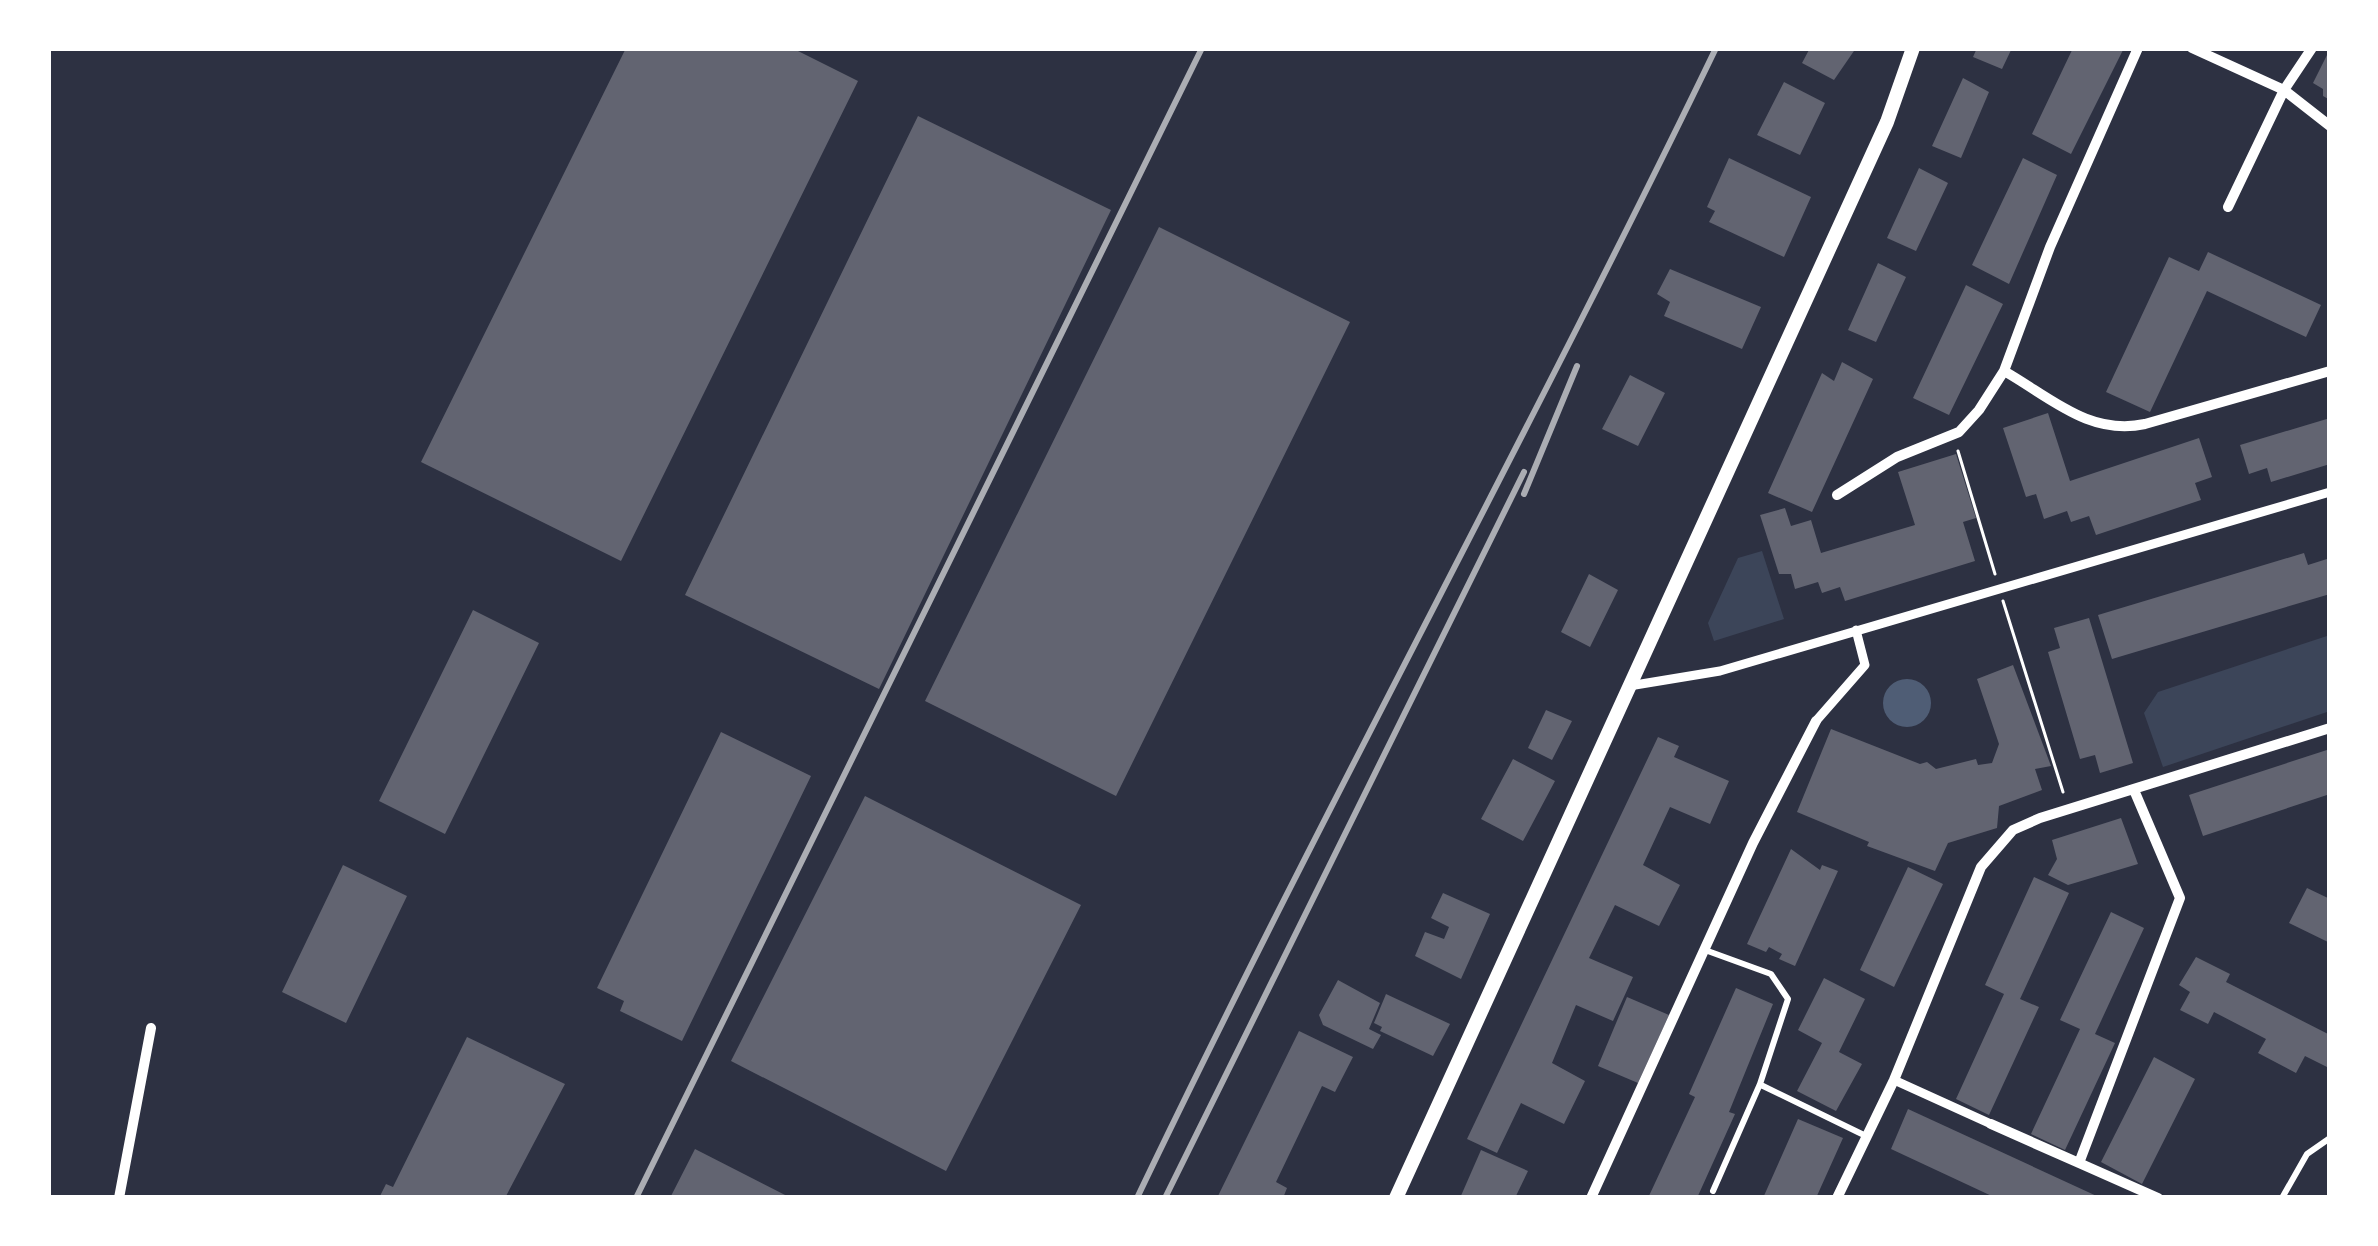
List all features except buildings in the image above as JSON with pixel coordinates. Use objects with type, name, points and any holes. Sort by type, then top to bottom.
[{"type":"street","points":[[1396,1198],[1887,122],[1913,48]]},
{"type":"street","points":[[1837,495],[1897,457],[1959,432],[2004,371],[2050,247],[2138,48]]},
{"type":"street","points":[[2192,48],[2284,90],[2330,126]]},
{"type":"street","points":[[2228,207],[2284,90],[2312,48]]},
{"type":"street","points":[[2004,371],[2085,420],[2114,428],[2144,424],[2330,371]]},
{"type":"street","points":[[1628,686],[1720,670],[2330,492]]},
{"type":"street","points":[[1591,1198],[1753,843],[1816,721],[1865,665],[1856,630]]},
{"type":"street","points":[[1837,1198],[1894,1080],[1981,867],[2013,830],[2330,728]]},
{"type":"street","points":[[2079,1163],[2180,898],[2134,790]]},
{"type":"street","points":[[119,1198],[151,1028]]},
{"type":"street","points":[[1894,1080],[2158,1198]]},
{"type":"lane","points":[[1705,950],[1771,974],[1784,991],[1787,1011],[1713,1191]]},
{"type":"lane","points":[[1760,1084],[1866,1136]]},
{"type":"lane","points":[[2282,1198],[2307,1154],[2330,1138]]},
{"type":"path","points":[[1959,432],[1956,444],[2069,809]]},
{"type":"shaded area","points":[[1762,551],[1784,619],[1714,641],[1708,623],[1738,558]]},
{"type":"shaded area","points":[[2330,635],[2330,711],[2163,767],[2144,713],[2158,692]]},
{"type":"shaded area","points":[[1907,679],[1924,686],[1931,703],[1924,720],[1907,727],[1890,720],[1883,703],[1890,686]]},
{"type":"railway","points":[[636,1198],[1202,48]]},
{"type":"railway","points":[[1137,1198],[1716,48]]},
{"type":"railway","points":[[1524,494],[1577,366]]},
{"type":"railway","points":[[1165,1198],[1524,472]]}]
